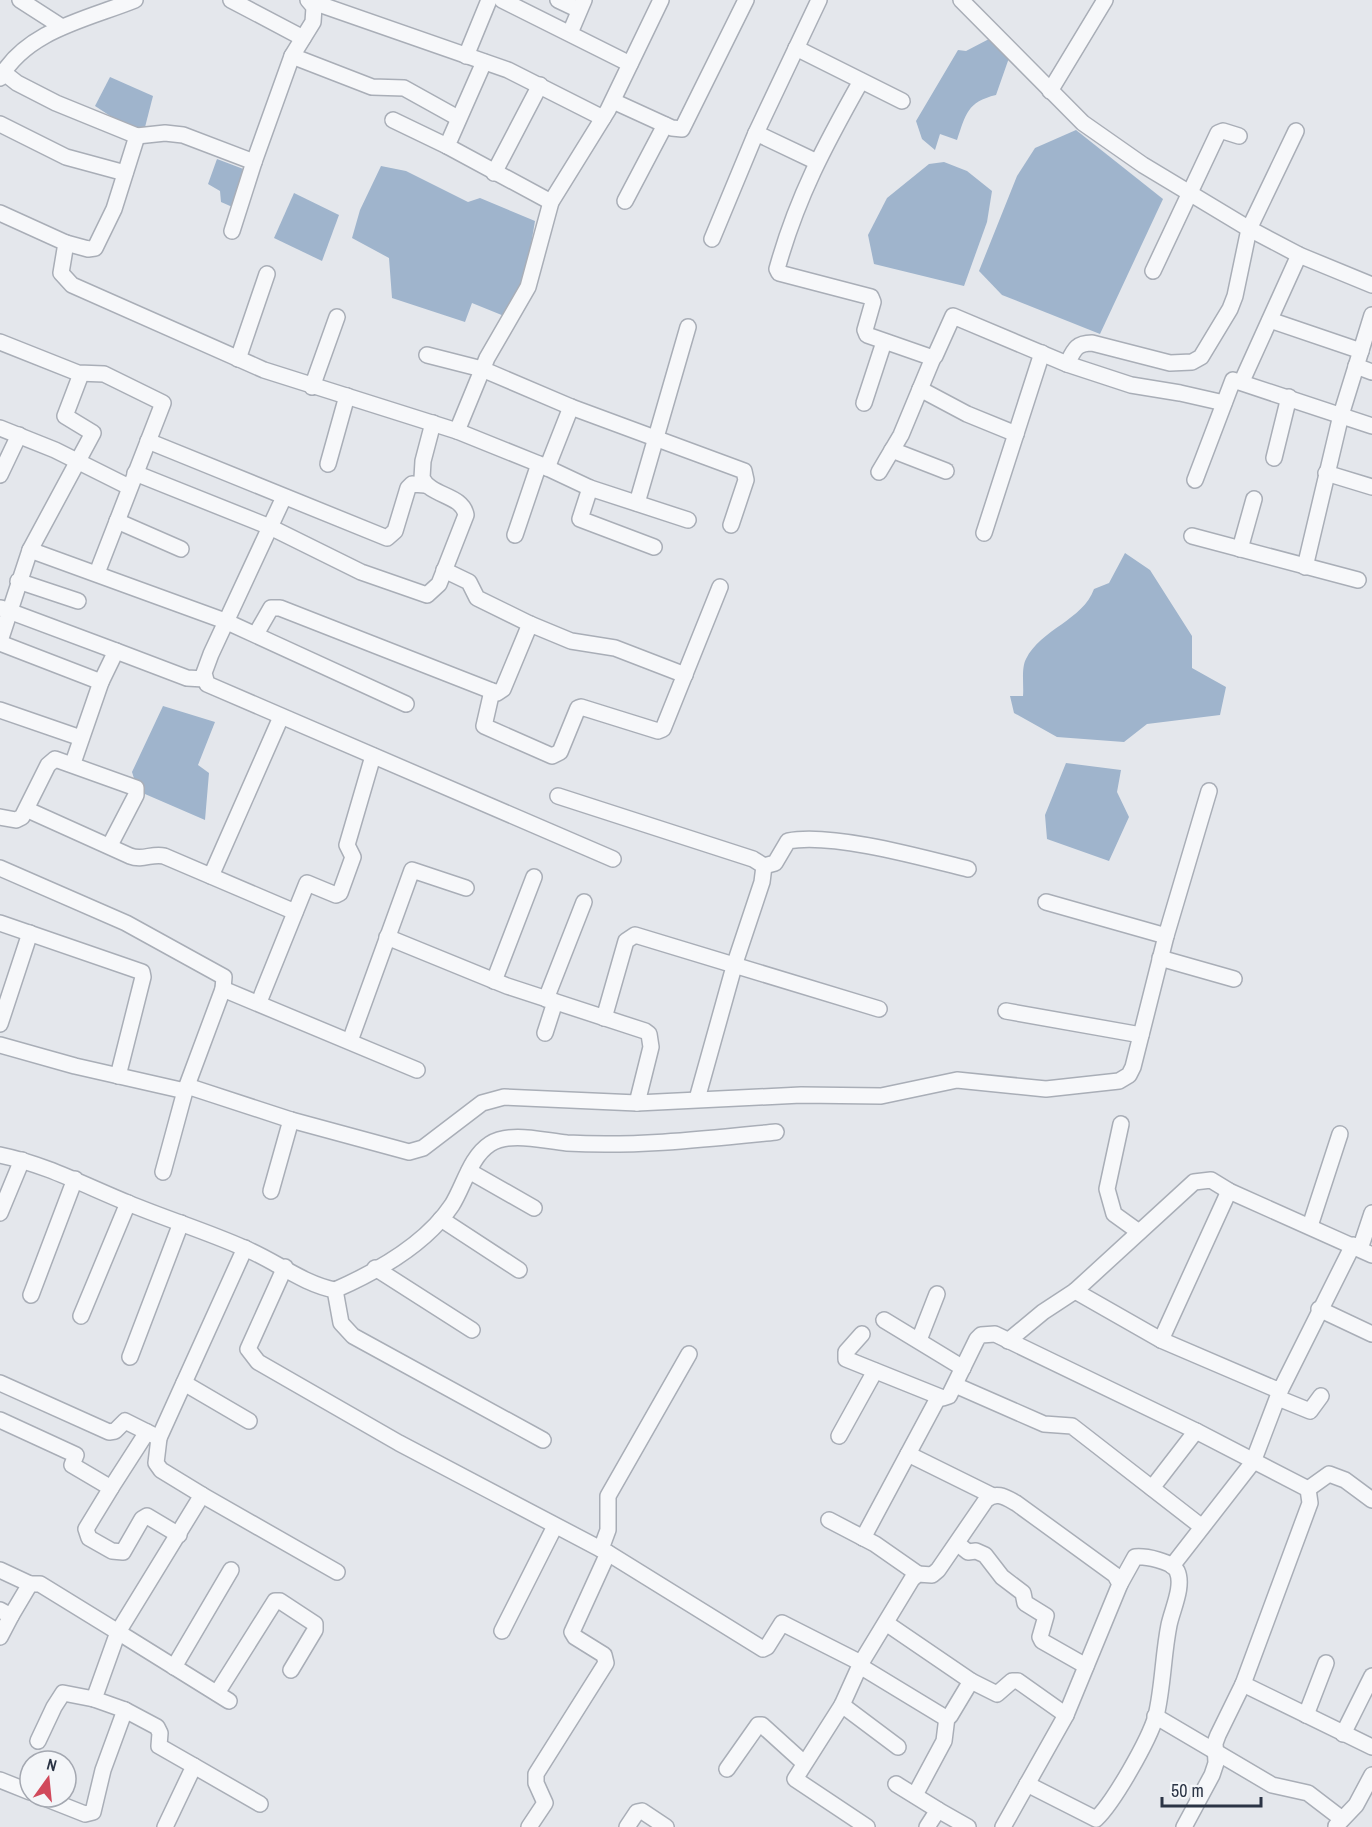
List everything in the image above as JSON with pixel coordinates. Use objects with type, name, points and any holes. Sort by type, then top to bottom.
[{"type":"street","points":[[20,0],[62,27]]},
{"type":"street","points":[[135,0],[44,34],[2,75],[56,103],[137,136],[183,135],[254,162]]},
{"type":"street","points":[[231,0],[303,38]]},
{"type":"street","points":[[466,56],[489,0]]},
{"type":"street","points":[[502,0],[630,64]]},
{"type":"street","points":[[558,0],[581,5],[570,33]]},
{"type":"street","points":[[457,431],[482,369],[523,300],[551,202],[613,101],[661,0]]},
{"type":"street","points":[[613,101],[678,130],[687,124],[746,0]]},
{"type":"street","points":[[712,239],[756,133],[819,0]]},
{"type":"street","points":[[1050,91],[1105,0]]},
{"type":"street","points":[[232,231],[292,56],[316,14],[309,1]]},
{"type":"street","points":[[309,1],[484,62],[540,85],[603,118]]},
{"type":"street","points":[[963,1],[1083,123],[1188,194],[1249,229],[1299,255],[1372,285]]},
{"type":"street","points":[[796,48],[902,102]]},
{"type":"street","points":[[292,56],[372,87],[404,88],[458,118]]},
{"type":"street","points":[[447,146],[484,62]]},
{"type":"street","points":[[861,81],[816,162],[786,235],[777,271],[871,297],[873,302],[865,333],[884,342],[933,358]]},
{"type":"street","points":[[494,173],[540,85]]},
{"type":"street","points":[[393,120],[551,202]]},
{"type":"street","points":[[0,124],[66,157],[125,173]]},
{"type":"street","points":[[625,201],[664,125]]},
{"type":"street","points":[[1153,271],[1218,133],[1223,131],[1239,136]]},
{"type":"street","points":[[1067,364],[1075,348],[1081,343],[1092,343],[1170,363],[1192,362],[1202,357],[1223,322],[1235,296],[1249,229],[1296,131]]},
{"type":"street","points":[[756,133],[816,162]]},
{"type":"street","points":[[0,213],[66,243],[88,249],[95,248],[114,210],[137,136]]},
{"type":"street","points":[[66,243],[60,268],[67,282],[238,359],[312,387],[457,431],[543,466],[590,489],[688,520]]},
{"type":"street","points":[[1242,381],[1299,255]]},
{"type":"street","points":[[238,359],[267,274]]},
{"type":"street","points":[[1305,567],[1341,415],[1372,315]]},
{"type":"street","points":[[879,472],[892,450],[953,316],[1067,364],[1143,388],[1180,393],[1224,403]]},
{"type":"street","points":[[312,387],[337,317]]},
{"type":"street","points":[[1270,320],[1361,351]]},
{"type":"street","points":[[637,503],[654,437],[688,327]]},
{"type":"street","points":[[0,342],[81,374],[104,374],[161,400],[162,407],[97,573]]},
{"type":"street","points":[[864,403],[884,342]]},
{"type":"street","points":[[984,533],[1042,353]]},
{"type":"street","points":[[427,355],[482,369],[571,407],[747,474],[731,525]]},
{"type":"street","points":[[1356,366],[1372,372]]},
{"type":"street","points":[[81,374],[65,416],[93,433],[30,550],[4,609],[0,642],[100,682]]},
{"type":"street","points":[[1195,480],[1233,380],[1242,381],[1372,426]]},
{"type":"street","points":[[920,389],[967,414],[1016,434]]},
{"type":"street","points":[[327,464],[347,396]]},
{"type":"street","points":[[1274,458],[1290,397]]},
{"type":"street","points":[[515,535],[543,466],[571,407]]},
{"type":"street","points":[[425,484],[422,470],[433,423]]},
{"type":"street","points":[[0,428],[77,461],[270,527],[352,568],[415,593],[427,595],[434,591],[466,515],[460,503],[425,484],[412,484],[408,489],[395,531],[387,537],[148,441]]},
{"type":"street","points":[[0,475],[19,435]]},
{"type":"street","points":[[892,450],[946,471]]},
{"type":"street","points":[[1326,473],[1372,487]]},
{"type":"street","points":[[590,489],[580,519],[654,547]]},
{"type":"street","points":[[204,679],[211,654],[225,621],[284,497]]},
{"type":"street","points":[[1240,549],[1254,499]]},
{"type":"street","points":[[117,520],[181,549]]},
{"type":"street","points":[[1192,536],[1358,580]]},
{"type":"street","points":[[30,550],[225,621],[406,704]]},
{"type":"street","points":[[444,570],[469,582],[477,598],[530,624],[571,641],[615,648],[685,675]]},
{"type":"street","points":[[18,581],[78,601]]},
{"type":"street","points":[[492,691],[484,726],[552,756],[560,752],[578,708],[581,707],[658,731],[663,729],[720,588]]},
{"type":"street","points":[[256,634],[271,608],[280,608],[497,693],[503,689],[530,624]]},
{"type":"street","points":[[4,609],[187,678],[204,679],[213,688],[613,859]]},
{"type":"street","points":[[73,763],[100,682],[116,651]]},
{"type":"street","points":[[0,710],[81,738]]},
{"type":"street","points":[[210,876],[281,717]]},
{"type":"street","points":[[259,1002],[307,883],[336,895],[340,893],[353,857],[347,845],[373,756]]},
{"type":"street","points":[[0,817],[16,820],[22,817],[28,810],[51,760],[73,763],[137,790],[110,845]]},
{"type":"street","points":[[0,1045],[118,1076],[186,1089],[409,1152],[423,1148],[482,1102],[493,1099],[516,1097],[637,1103],[801,1095],[881,1096],[957,1080],[1034,1089],[1111,1083],[1129,1075],[1166,936],[1209,791]]},
{"type":"street","points":[[558,795],[753,860],[764,866],[775,863],[788,841],[806,840],[873,847],[968,869]]},
{"type":"street","points":[[28,810],[138,859],[159,855],[296,912]]},
{"type":"street","points":[[697,1099],[735,963],[762,882],[764,866]]},
{"type":"street","points":[[0,868],[126,923],[224,977],[223,989],[186,1089],[163,1172]]},
{"type":"street","points":[[350,1041],[412,870],[466,888]]},
{"type":"street","points":[[494,981],[534,877]]},
{"type":"street","points":[[545,1033],[550,1000],[584,902]]},
{"type":"street","points":[[1046,902],[1166,936]]},
{"type":"street","points":[[0,923],[144,974],[118,1076]]},
{"type":"street","points":[[0,1024],[30,933]]},
{"type":"street","points":[[604,1018],[629,937],[635,935],[735,963],[879,1009]]},
{"type":"street","points":[[387,937],[494,981],[649,1034],[651,1047],[637,1103]]},
{"type":"street","points":[[1160,958],[1234,979]]},
{"type":"street","points":[[223,989],[259,1002],[417,1070]]},
{"type":"street","points":[[1006,1011],[1141,1035]]},
{"type":"street","points":[[271,1191],[291,1120]]},
{"type":"street","points":[[1121,1124],[1107,1189],[1114,1214],[1139,1232]]},
{"type":"street","points":[[0,1155],[22,1160],[75,1179],[128,1203],[245,1248],[315,1284],[335,1290],[417,1241],[441,1219],[456,1199],[469,1171],[488,1145],[503,1138],[647,1145],[776,1132]]},
{"type":"street","points":[[1310,1226],[1340,1134]]},
{"type":"street","points":[[0,1213],[22,1160]]},
{"type":"street","points":[[469,1171],[534,1208]]},
{"type":"street","points":[[31,1295],[75,1179]]},
{"type":"street","points":[[1008,1341],[1043,1312],[1075,1291],[1194,1182],[1211,1180],[1229,1191],[1362,1250]]},
{"type":"street","points":[[1161,1340],[1229,1191]]},
{"type":"street","points":[[81,1316],[128,1203]]},
{"type":"street","points":[[1172,1566],[1252,1462],[1279,1394],[1319,1309],[1362,1250],[1372,1213]]},
{"type":"street","points":[[441,1219],[519,1270]]},
{"type":"street","points":[[130,1357],[181,1223]]},
{"type":"street","points":[[179,1535],[147,1516],[142,1519],[123,1552],[112,1551],[89,1538],[86,1529],[111,1488],[153,1435],[184,1383],[245,1248]]},
{"type":"street","points":[[285,1267],[250,1342],[248,1350],[250,1355],[399,1443],[605,1551],[762,1649],[767,1647],[782,1623],[860,1664],[947,1717]]},
{"type":"street","points":[[375,1268],[472,1330]]},
{"type":"street","points":[[335,1290],[341,1323],[353,1336],[543,1440]]},
{"type":"street","points":[[1075,1291],[1161,1340],[1279,1394],[1310,1411],[1320,1396]]},
{"type":"street","points":[[919,1340],[938,1294]]},
{"type":"street","points":[[1319,1309],[1372,1334]]},
{"type":"street","points":[[884,1320],[963,1368]]},
{"type":"street","points":[[862,1334],[846,1352],[846,1359],[938,1398],[949,1396],[972,1346],[981,1335],[995,1334],[1196,1431],[1308,1489]]},
{"type":"street","points":[[529,1827],[545,1803],[536,1783],[536,1774],[606,1663],[604,1655],[575,1637],[572,1632],[605,1551],[608,1530],[608,1496],[689,1354]]},
{"type":"street","points":[[839,1436],[875,1371]]},
{"type":"street","points":[[0,1383],[109,1432],[115,1431],[123,1421],[153,1435]]},
{"type":"street","points":[[184,1383],[249,1421]]},
{"type":"street","points":[[955,1384],[1044,1424],[1072,1426],[1202,1527]]},
{"type":"street","points":[[864,1538],[938,1398]]},
{"type":"street","points":[[0,1420],[76,1455],[72,1465],[111,1488]]},
{"type":"street","points":[[1152,1488],[1196,1431]]},
{"type":"street","points":[[153,1435],[156,1463],[161,1470],[337,1572]]},
{"type":"street","points":[[908,1454],[991,1495],[998,1494],[1016,1503],[1115,1575],[1120,1584]]},
{"type":"street","points":[[1308,1489],[1329,1474],[1345,1480],[1372,1500]]},
{"type":"street","points":[[1184,1827],[1212,1775],[1216,1763],[1215,1750],[1218,1735],[1243,1684],[1310,1503],[1308,1489]]},
{"type":"street","points":[[94,1699],[118,1632],[202,1495]]},
{"type":"street","points":[[829,1520],[864,1538],[918,1574],[932,1575],[958,1544],[991,1495]]},
{"type":"street","points":[[502,1630],[555,1526]]},
{"type":"street","points":[[958,1544],[968,1552],[976,1551],[985,1555],[1002,1578],[1023,1593],[1025,1604],[1046,1616],[1040,1637],[1042,1641],[1086,1666]]},
{"type":"street","points":[[1003,1827],[1027,1784],[1066,1715],[1120,1584],[1135,1557],[1172,1566],[1177,1571],[1178,1586],[1166,1640],[1155,1716],[1134,1761],[1094,1823],[1027,1784]]},
{"type":"street","points":[[0,1570],[30,1584],[40,1584],[223,1697],[275,1600],[280,1601],[315,1624],[315,1630],[291,1671]]},
{"type":"street","points":[[174,1667],[231,1570]]},
{"type":"street","points":[[867,1827],[795,1779],[842,1706],[860,1664],[912,1579],[918,1574]]},
{"type":"street","points":[[0,1637],[6,1613],[30,1584]]},
{"type":"street","points":[[886,1623],[971,1681],[997,1694],[1012,1681],[1017,1681],[1066,1715]]},
{"type":"street","points":[[1306,1715],[1326,1663]]},
{"type":"street","points":[[1343,1734],[1372,1676]]},
{"type":"street","points":[[915,1795],[944,1741],[947,1717],[971,1681]]},
{"type":"street","points":[[1243,1684],[1372,1747]]},
{"type":"street","points":[[38,1741],[63,1693],[94,1699],[125,1710],[157,1727],[160,1733],[159,1746],[260,1804]]},
{"type":"street","points":[[842,1706],[898,1746]]},
{"type":"street","points":[[72,1809],[92,1814],[103,1770],[125,1710]]},
{"type":"street","points":[[1155,1716],[1272,1785],[1308,1793],[1339,1823],[1356,1805],[1372,1775]]},
{"type":"street","points":[[727,1769],[758,1725],[765,1726],[804,1762]]},
{"type":"street","points":[[165,1827],[194,1766]]},
{"type":"street","points":[[0,1780],[18,1787]]},
{"type":"street","points":[[896,1784],[968,1827]]},
{"type":"street","points":[[927,1827],[938,1810]]},
{"type":"street","points":[[627,1827],[639,1811],[666,1827]]},
{"type":"water","points":[[989,39],[1009,58],[996,95],[973,105],[957,140],[940,134],[935,150],[922,139],[916,121],[958,50],[966,51]]},
{"type":"water","points":[[110,77],[153,96],[144,131],[124,125],[95,106]]},
{"type":"water","points":[[1076,130],[1163,199],[1100,334],[1002,295],[979,271],[1017,176],[1035,148]]},
{"type":"water","points":[[217,159],[246,170],[237,209],[221,202],[220,191],[208,184]]},
{"type":"water","points":[[944,162],[967,171],[992,191],[987,222],[964,286],[874,264],[868,235],[887,198],[929,164]]},
{"type":"water","points":[[381,166],[406,171],[468,202],[480,198],[535,221],[527,269],[509,318],[472,303],[465,322],[392,298],[389,258],[352,238],[360,210]]},
{"type":"water","points":[[294,193],[339,215],[322,261],[274,238]]},
{"type":"water","points":[[1125,553],[1150,570],[1192,636],[1192,668],[1226,687],[1220,715],[1147,724],[1124,742],[1057,737],[1014,713],[1010,696],[1023,696],[1024,667],[1033,649],[1081,609],[1089,600],[1094,589],[1109,583]]},
{"type":"water","points":[[163,706],[215,722],[198,765],[209,773],[205,820],[138,791],[132,772]]},
{"type":"water","points":[[1066,763],[1121,770],[1117,792],[1129,817],[1109,861],[1047,839],[1045,815]]}]
